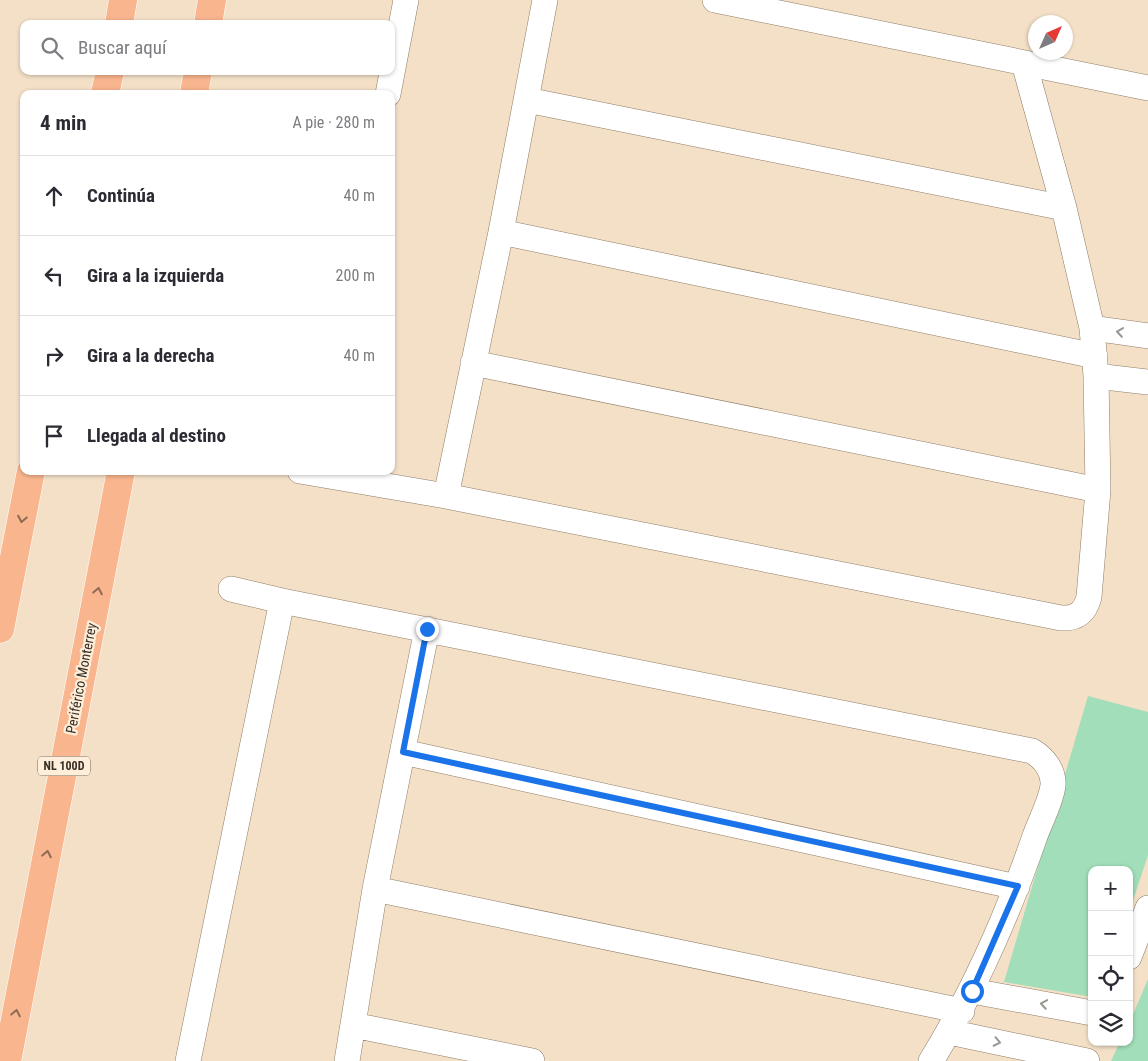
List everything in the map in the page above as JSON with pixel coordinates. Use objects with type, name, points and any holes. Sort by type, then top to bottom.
[{"type":"highway","points":[[120,20],[123,0]]},
{"type":"highway","points":[[209,20],[212,0]]},
{"type":"highway","points":[[107,90],[109,75]]},
{"type":"highway","points":[[195,90],[197,75]]},
{"type":"highway","points":[[0,630],[30,475]]},
{"type":"highway","name":"Periférico Monterrey","points":[[7,1061],[120,475]]},
{"type":"street","points":[[395,57],[406,0]]},
{"type":"street","points":[[446,496],[501,232],[545,0]]},
{"type":"street","points":[[715,0],[1148,88]]},
{"type":"street","points":[[325,475],[446,496],[1072,618],[1086,607],[1089,597],[1098,490],[1095,366],[1092,328],[1064,208],[1024,63]]},
{"type":"street","points":[[389,90],[392,75]]},
{"type":"street","points":[[527,100],[1064,208]]},
{"type":"street","points":[[501,232],[1095,366],[1148,382]]},
{"type":"street","points":[[1092,328],[1148,336]]},
{"type":"street","points":[[473,363],[1098,490]]},
{"type":"street","points":[[231,589],[1032,751],[1047,765],[1053,786],[1018,886],[961,1011],[931,1061]]},
{"type":"street","points":[[188,1061],[282,600]]},
{"type":"street","points":[[347,1061],[375,889],[427,629]]},
{"type":"street","points":[[403,752],[1018,886]]},
{"type":"street","points":[[375,889],[961,1011],[1087,1061],[1093,1046]]},
{"type":"street","points":[[1129,956],[1148,908]]},
{"type":"street","points":[[961,1011],[1088,1012]]},
{"type":"street","points":[[353,1025],[532,1061]]},
{"type":"green space","points":[[1088,696],[1148,712],[1148,855],[1133,901],[1133,866],[1088,866],[1088,996],[1004,982]]},
{"type":"green space","points":[[1148,979],[1148,1061],[1111,1061],[1118,1046],[1133,1046],[1133,1015]]},
{"type":"route","points":[[427,629],[403,752],[1018,886],[972,991]]}]
